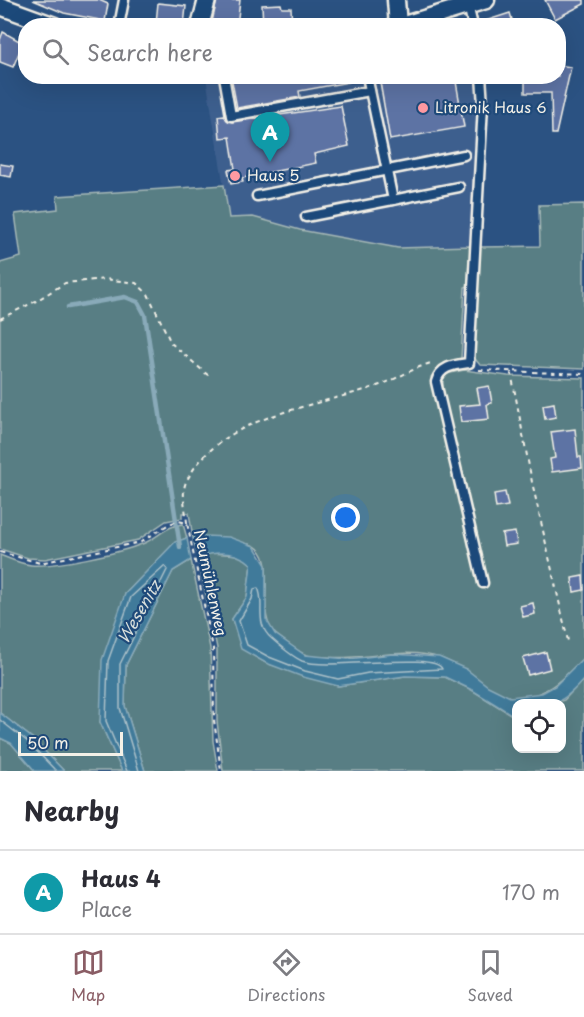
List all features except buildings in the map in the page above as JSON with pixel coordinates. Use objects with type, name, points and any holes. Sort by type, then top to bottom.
[{"type":"street","points":[[202,18],[207,0]]},
{"type":"street","points":[[396,0],[398,18]]},
{"type":"street","points":[[425,18],[486,0]]},
{"type":"street","points":[[0,6],[33,18]]},
{"type":"lane","points":[[121,18],[124,0]]},
{"type":"lane","points":[[468,5],[471,18]]},
{"type":"lane","points":[[225,84],[231,116],[352,98],[370,91]]},
{"type":"lane","points":[[369,84],[393,200]]},
{"type":"lane","points":[[482,84],[483,105],[469,363],[443,369],[438,374],[436,382],[483,583]]},
{"type":"lane","points":[[256,196],[464,155]]},
{"type":"lane","points":[[306,217],[459,187]]},
{"type":"path","points":[[0,319],[36,302],[65,283],[105,279],[136,283],[148,294],[171,343],[210,377]]},
{"type":"path","points":[[187,523],[185,485],[194,470],[222,440],[257,422],[382,384],[440,360]]},
{"type":"path","points":[[469,363],[478,370],[584,374]]},
{"type":"path","points":[[511,372],[532,482],[568,641]]},
{"type":"path","name":"Neumühlenweg","points":[[0,552],[28,561],[46,561],[141,542],[169,524],[178,521],[187,523],[213,648],[214,720],[220,771]]},
{"type":"shaded area","points":[[207,84],[477,84],[478,143],[471,246],[398,248],[300,230],[253,217],[229,218]]},
{"type":"green space","points":[[224,185],[229,218],[253,217],[300,230],[398,248],[471,246],[469,286],[465,287],[461,359],[440,366],[431,377],[461,504],[443,389],[446,374],[464,370],[508,376],[584,378],[584,657],[561,680],[543,692],[523,697],[502,695],[449,662],[426,655],[398,653],[340,658],[314,657],[304,654],[278,636],[270,627],[266,615],[265,562],[261,552],[252,545],[208,537],[193,538],[189,513],[182,513],[182,518],[166,521],[138,540],[45,559],[28,558],[0,549],[0,263],[21,257],[15,214],[58,209],[57,196]]},
{"type":"green space","points":[[584,204],[584,369],[480,365],[472,355],[479,247],[540,246],[539,205]]},
{"type":"green space","points":[[183,524],[187,538],[175,543],[125,594],[100,722],[122,771],[64,771],[32,738],[0,713],[0,555],[31,565],[71,562],[132,548],[172,527]]},
{"type":"green space","points":[[209,553],[241,555],[251,564],[247,597],[232,619],[242,649],[266,663],[338,686],[405,676],[445,677],[512,714],[512,753],[566,753],[565,699],[584,679],[584,771],[223,771],[217,721],[217,648],[198,557]]},
{"type":"green space","points":[[191,560],[210,648],[213,741],[218,771],[145,771],[125,706],[126,665],[173,571]]},
{"type":"green space","points":[[0,738],[11,743],[35,771],[0,771]]},
{"type":"water","points":[[229,537],[254,546],[266,565],[266,619],[275,634],[305,655],[348,659],[393,654],[439,657],[466,669],[488,686],[510,697],[542,693],[555,686],[584,657],[584,679],[562,699],[512,699],[511,714],[472,690],[445,677],[405,676],[338,686],[303,677],[266,663],[241,649],[232,619],[247,597],[251,564],[239,556],[226,553],[198,557],[193,538]]},
{"type":"water","name":"Wesenitz","points":[[187,538],[191,560],[173,571],[126,665],[125,706],[145,771],[122,771],[100,722],[102,660],[125,594],[175,542]]},
{"type":"water","points":[[0,713],[32,738],[64,771],[35,771],[11,743],[0,738]]},
{"type":"waterway","points":[[68,307],[125,297],[138,302],[145,315],[180,547]]},
{"type":"place","name":"Litronik Haus 6","points":[[423,108]]},
{"type":"place","name":"Haus 4","points":[[270,162]]},
{"type":"place","name":"Haus 5","points":[[235,176]]}]
